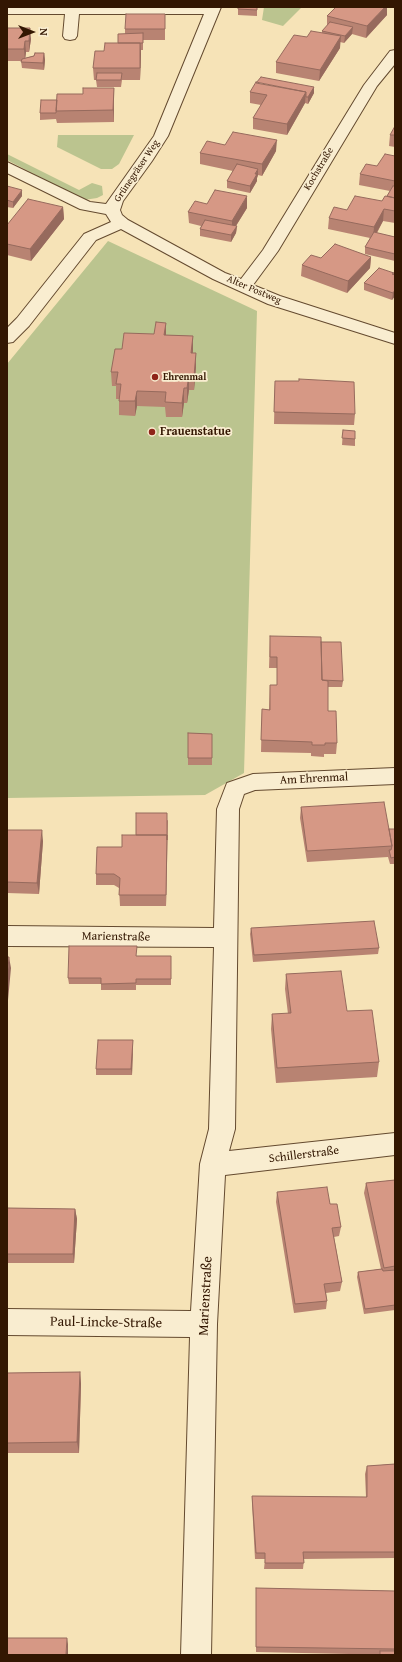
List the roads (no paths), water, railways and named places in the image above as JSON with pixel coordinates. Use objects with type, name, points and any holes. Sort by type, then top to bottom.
[{"type":"street","points":[[7,10],[213,9]]},
{"type":"street","name":"Grünegräser Weg","points":[[122,223],[115,217],[112,210],[115,201],[147,158],[160,136],[213,9]]},
{"type":"street","points":[[70,36],[72,10]]},
{"type":"street","name":"Kochstraße","points":[[244,286],[270,251],[371,85],[395,54]]},
{"type":"street","points":[[7,167],[86,206],[112,210]]},
{"type":"street","points":[[7,338],[23,322],[90,237],[122,223]]},
{"type":"street","name":"Alter Postweg","points":[[122,223],[220,276],[274,300],[395,339]]},
{"type":"street","name":"Am Ehrenmal","points":[[235,789],[253,782],[395,776]]},
{"type":"street","name":"Marienstraße","points":[[196,1655],[204,1324],[213,1164],[222,1129],[228,809],[235,789]]},
{"type":"street","name":"Marienstraße","points":[[7,936],[226,938]]},
{"type":"street","name":"Schillerstraße","points":[[213,1164],[254,1161],[395,1144]]},
{"type":"street","name":"Paul-Lincke-Straße","points":[[7,1322],[204,1324]]},
{"type":"place","name":"Ehrenmal","points":[[155,377]]},
{"type":"place","name":"Frauenstatue","points":[[152,432]]}]
